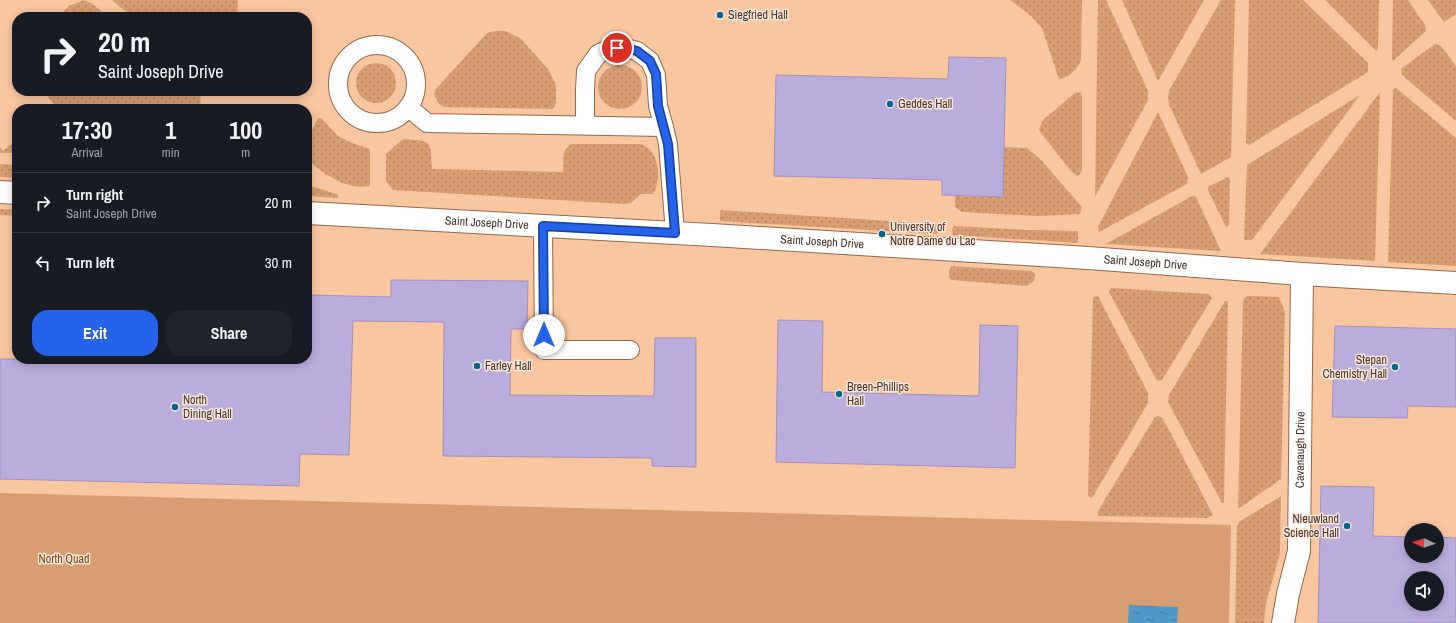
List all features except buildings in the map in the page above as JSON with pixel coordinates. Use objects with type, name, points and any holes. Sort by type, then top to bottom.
[{"type":"street","points":[[0,192],[12,193]]},
{"type":"street","name":"Saint Joseph Drive","points":[[312,213],[1088,258],[1302,274],[1456,283]]},
{"type":"street","name":"Cavanaugh Drive","points":[[1283,623],[1288,594],[1299,551],[1302,274]]},
{"type":"lane","points":[[374,44],[386,45],[398,50],[414,71],[416,83],[414,96],[408,107],[389,121],[377,123],[366,121],[355,116],[346,108],[340,98],[337,86],[338,74],[343,63],[351,54],[362,47],[374,44]]},
{"type":"lane","points":[[585,125],[586,71],[598,54],[608,49],[626,48],[637,51],[650,61],[656,74],[658,106],[668,144],[675,233]]},
{"type":"lane","points":[[408,107],[427,123],[664,127]]},
{"type":"lane","points":[[543,226],[544,350],[630,350]]},
{"type":"shaded area","name":"University of Notre Dame du Lac","points":[[0,0],[1456,0],[1456,623],[0,623]]},
{"type":"green space","points":[[84,0],[91,3],[103,12],[63,12],[69,6]]},
{"type":"green space","points":[[112,0],[238,0],[237,12],[126,12]]},
{"type":"green space","points":[[1010,0],[1082,0],[1081,60],[1078,67],[1066,77],[1059,79],[1042,28],[1030,15]]},
{"type":"green space","points":[[1098,0],[1106,0],[1148,91],[1148,100],[1095,197]]},
{"type":"green space","points":[[1122,0],[1204,0],[1158,81]]},
{"type":"green space","points":[[1221,0],[1235,0],[1231,157],[1201,174],[1169,104],[1168,96],[1170,89]]},
{"type":"green space","points":[[1249,0],[1303,0],[1368,63],[1368,72],[1249,145],[1246,143]]},
{"type":"green space","points":[[1325,0],[1379,0],[1378,49],[1376,51]]},
{"type":"green space","points":[[1393,0],[1408,0],[1425,25],[1426,31],[1393,61],[1392,59]]},
{"type":"green space","points":[[1428,0],[1456,0],[1456,14],[1444,22]]},
{"type":"green space","points":[[506,31],[521,39],[548,69],[556,85],[556,103],[553,109],[444,107],[439,104],[434,95],[435,90],[487,33]]},
{"type":"green space","points":[[1435,44],[1441,46],[1456,66],[1456,121],[1402,75],[1401,69]]},
{"type":"green space","points":[[380,63],[387,66],[393,72],[396,83],[395,91],[387,100],[380,103],[372,103],[365,100],[357,91],[356,79],[359,72],[368,64]]},
{"type":"green space","points":[[616,65],[624,65],[629,66],[636,71],[641,78],[641,96],[636,103],[629,108],[616,109],[608,106],[601,99],[598,91],[598,83],[601,75],[608,68]]},
{"type":"green space","points":[[1395,87],[1456,138],[1456,266],[1388,262],[1393,91]]},
{"type":"green space","points":[[1081,92],[1082,170],[1077,176],[1071,171],[1039,129],[1043,120],[1075,93]]},
{"type":"green space","points":[[1380,92],[1375,261],[1260,254]]},
{"type":"green space","points":[[1360,95],[1252,240],[1244,240],[1247,165]]},
{"type":"green space","points":[[48,96],[201,96],[200,104],[53,104]]},
{"type":"green space","points":[[1158,112],[1188,177],[1187,184],[1099,232],[1098,227]]},
{"type":"green space","points":[[318,118],[321,118],[338,136],[352,143],[370,149],[370,186],[352,186],[336,180],[312,163],[312,130]]},
{"type":"green space","points":[[403,139],[420,140],[428,144],[431,152],[432,169],[563,172],[565,150],[571,144],[640,144],[647,147],[655,158],[658,181],[653,194],[641,194],[631,203],[624,204],[393,190],[386,181],[386,154]]},
{"type":"green space","points":[[12,144],[12,153],[0,153],[0,147],[3,151]]},
{"type":"green space","points":[[1004,147],[1027,148],[1041,160],[1082,207],[1080,214],[1038,216],[962,212],[955,207],[955,196],[1003,197]]},
{"type":"green space","points":[[0,164],[12,165],[12,178],[0,177]]},
{"type":"green space","points":[[1228,177],[1230,179],[1229,225],[1226,227],[1208,190],[1208,187]]},
{"type":"green space","points":[[312,186],[337,194],[339,198],[312,196]]},
{"type":"green space","points":[[1192,196],[1196,197],[1221,251],[1106,244]]},
{"type":"green space","points":[[0,209],[12,210],[12,216],[0,215]]},
{"type":"green space","points":[[720,210],[937,224],[939,226],[939,231],[936,234],[720,221]]},
{"type":"green space","points":[[954,226],[1078,231],[1078,243],[953,235],[952,229]]},
{"type":"green space","points":[[951,266],[1032,271],[1035,275],[1034,281],[1027,286],[951,280],[949,273]]},
{"type":"green space","points":[[1111,288],[1209,294],[1212,298],[1162,380],[1158,381],[1156,379],[1109,292]]},
{"type":"green space","points":[[1098,296],[1148,393],[1148,403],[1092,498],[1088,496],[1093,297]]},
{"type":"green space","points":[[1247,296],[1279,297],[1285,312],[1281,479],[1238,509],[1243,300]]},
{"type":"green space","points":[[1225,301],[1228,301],[1224,502],[1222,503],[1168,402],[1169,395]]},
{"type":"green space","points":[[1159,416],[1167,426],[1213,515],[1207,518],[1098,516],[1098,511],[1155,417]]},
{"type":"green space","name":"North Quad","points":[[0,493],[1231,525],[1229,623],[0,623]]},
{"type":"green space","points":[[1281,496],[1280,553],[1266,603],[1264,623],[1235,623],[1237,527],[1239,522]]},
{"type":"water","points":[[1129,605],[1178,607],[1177,623],[1128,623]]},
{"type":"place","name":"Siegfried Hall","points":[[720,15]]},
{"type":"place","name":"Geddes Hall","points":[[890,104]]},
{"type":"place","name":"University of Notre Dame du Lac","points":[[882,234]]},
{"type":"place","name":"Farley Hall","points":[[477,366]]},
{"type":"place","name":"Stepan Chemistry Hall","points":[[1395,367]]},
{"type":"place","name":"Breen-Phillips Hall","points":[[839,394]]},
{"type":"place","name":"North Dining Hall","points":[[175,407]]},
{"type":"place","name":"Nieuwland Science Hall","points":[[1347,526]]},
{"type":"route","points":[[544,335],[543,226],[675,233],[668,144],[656,96],[656,74],[650,61],[637,51],[626,48],[617,48]]}]
